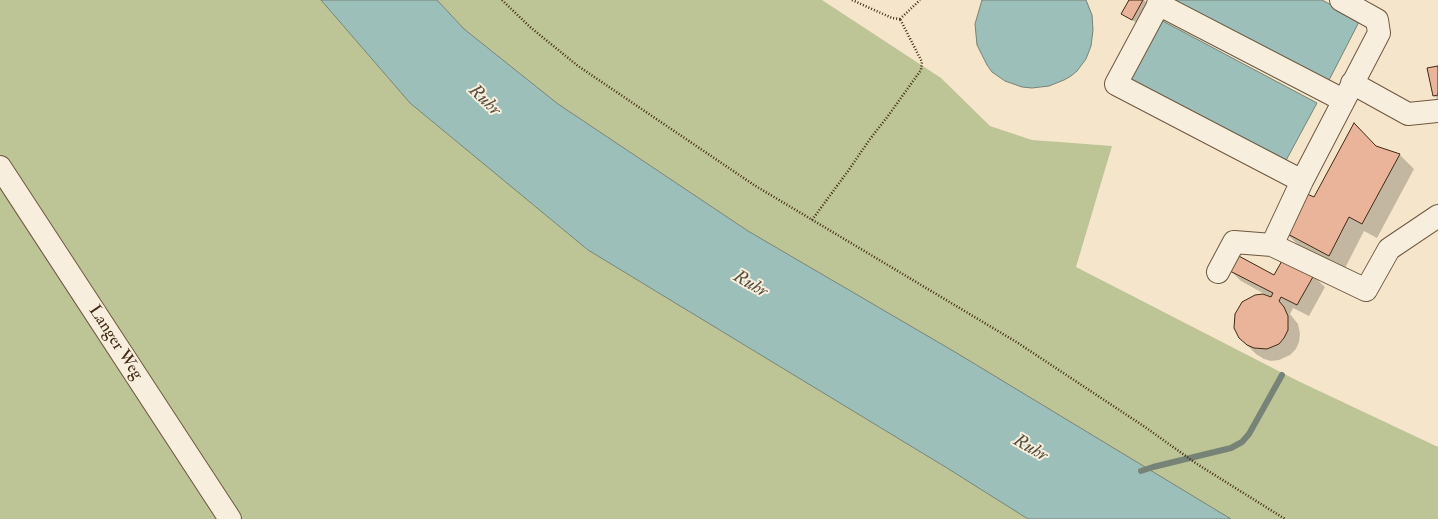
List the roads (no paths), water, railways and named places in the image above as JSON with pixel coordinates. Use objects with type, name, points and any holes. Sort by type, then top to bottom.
[{"type":"lane","points":[[1272,245],[1302,181],[1379,33],[1377,20],[1341,0]]},
{"type":"lane","points":[[1302,181],[1116,84],[1160,2],[1348,92],[1408,114],[1438,111]]},
{"type":"lane","name":"Langer Weg","points":[[0,167],[230,519]]},
{"type":"lane","points":[[1218,272],[1234,242],[1272,245],[1366,290],[1389,249],[1438,216]]},
{"type":"water","name":"Ruhr","points":[[321,0],[437,0],[464,29],[558,104],[748,231],[955,352],[1231,519],[1028,519],[947,468],[588,250],[410,103]]},
{"type":"water","points":[[982,0],[1086,0],[1092,15],[1093,30],[1091,46],[1086,59],[1071,76],[1049,86],[1032,88],[1022,87],[1005,81],[992,72],[977,45],[975,24]]},
{"type":"water","points":[[1168,0],[1322,0],[1360,20],[1327,84]]},
{"type":"water","points":[[1157,18],[1317,103],[1283,166],[1123,83]]},
{"type":"waterway","points":[[1141,471],[1231,448],[1242,442],[1249,434],[1282,375]]}]
